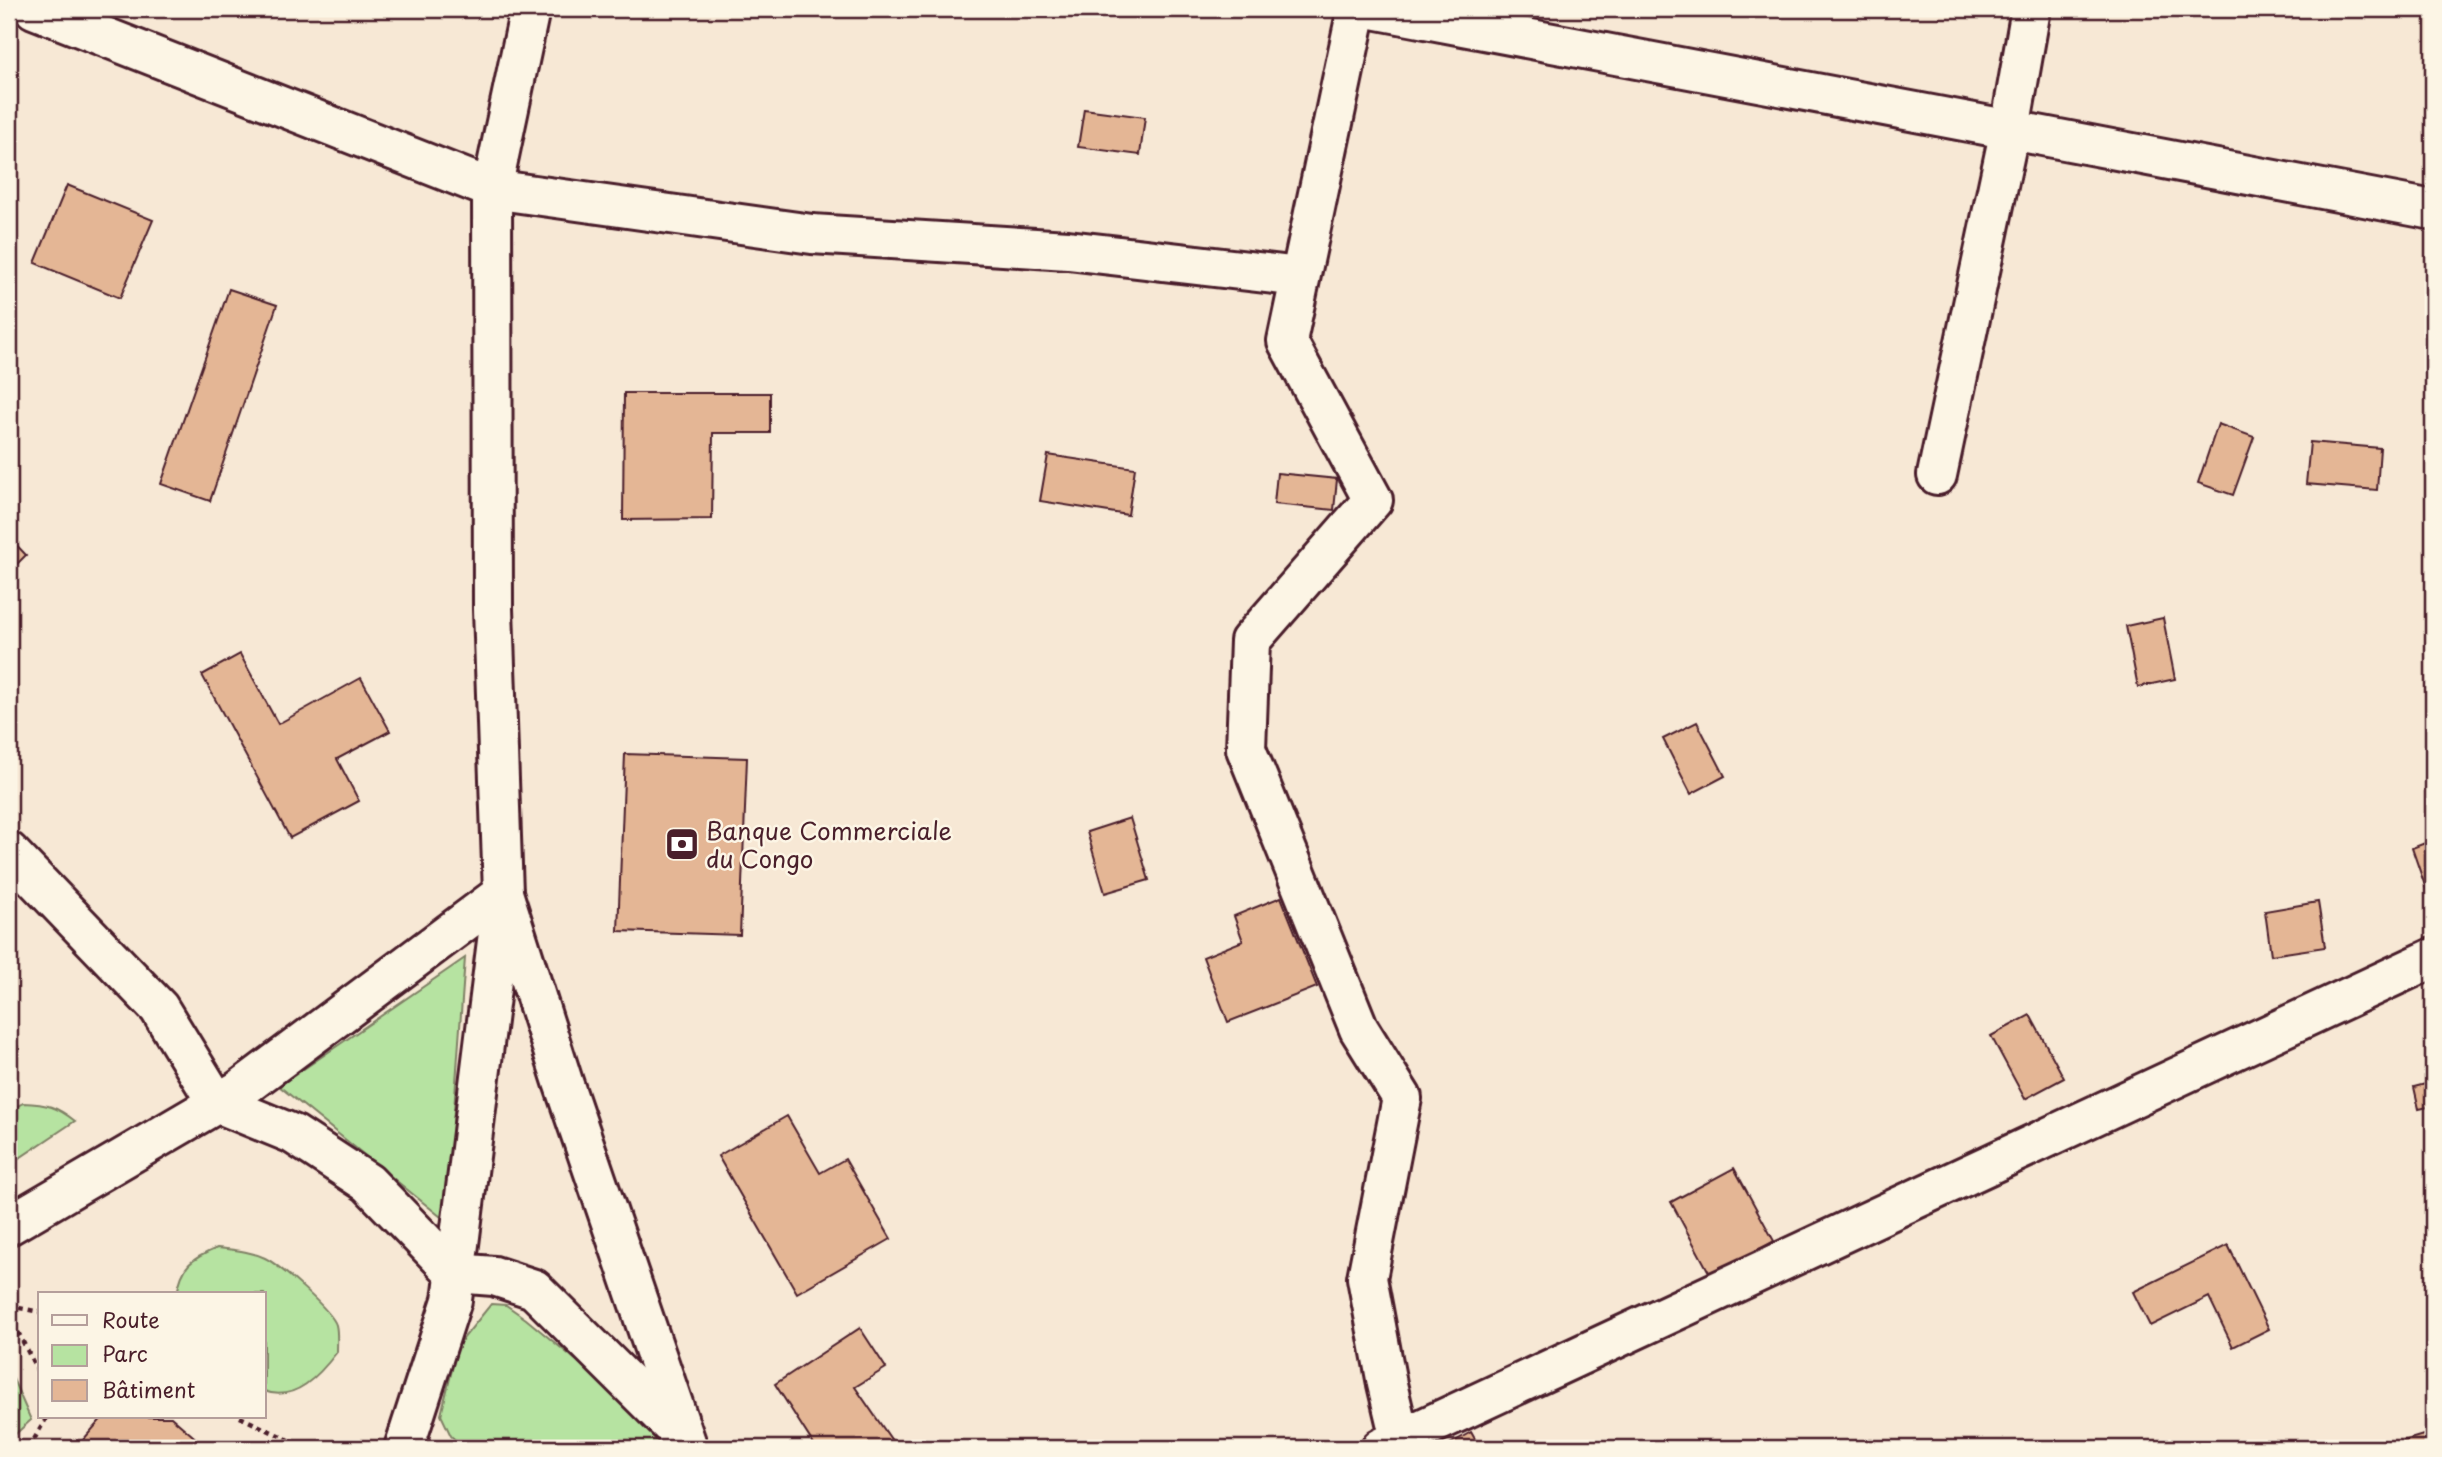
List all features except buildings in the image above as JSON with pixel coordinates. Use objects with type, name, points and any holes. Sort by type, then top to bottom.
[{"type":"street","points":[[34,9],[492,189],[812,234],[1068,250],[1300,277]]},
{"type":"street","points":[[404,1448],[452,1300],[503,893],[493,609],[492,189],[530,9]]},
{"type":"street","points":[[1357,9],[1287,341],[1373,500],[1250,641],[1246,749],[1359,1029],[1402,1098],[1367,1278],[1387,1384],[1390,1444],[2433,958]]},
{"type":"street","points":[[1373,9],[2433,210]]},
{"type":"street","points":[[1937,475],[2010,130],[2031,9]]},
{"type":"street","points":[[9,852],[159,1008],[217,1103],[293,1134],[368,1184],[455,1273],[494,1276],[534,1289],[685,1442]]},
{"type":"street","points":[[9,1225],[238,1091],[503,893]]},
{"type":"street","points":[[503,893],[563,1083],[685,1442]]},
{"type":"path","points":[[9,1306],[38,1312]]},
{"type":"path","points":[[9,1314],[38,1372]]},
{"type":"path","points":[[29,1448],[46,1418]]},
{"type":"path","points":[[242,1418],[306,1448]]},
{"type":"green space","points":[[465,958],[446,1221],[279,1086]]},
{"type":"green space","points":[[23,1103],[51,1107],[75,1121],[15,1161],[8,1138],[8,1119],[12,1110]]},
{"type":"green space","points":[[217,1248],[247,1252],[265,1258],[281,1269],[332,1318],[337,1328],[337,1352],[315,1377],[296,1390],[275,1394],[266,1392],[266,1292],[178,1292],[185,1270],[200,1256]]},
{"type":"green space","points":[[491,1304],[506,1305],[526,1319],[617,1394],[658,1438],[657,1448],[464,1448],[451,1436],[441,1415],[458,1345]]},
{"type":"green space","points":[[9,1370],[31,1420],[9,1440]]},
{"type":"place","name":"Banque Commerciale du Congo","points":[[682,844]]}]
